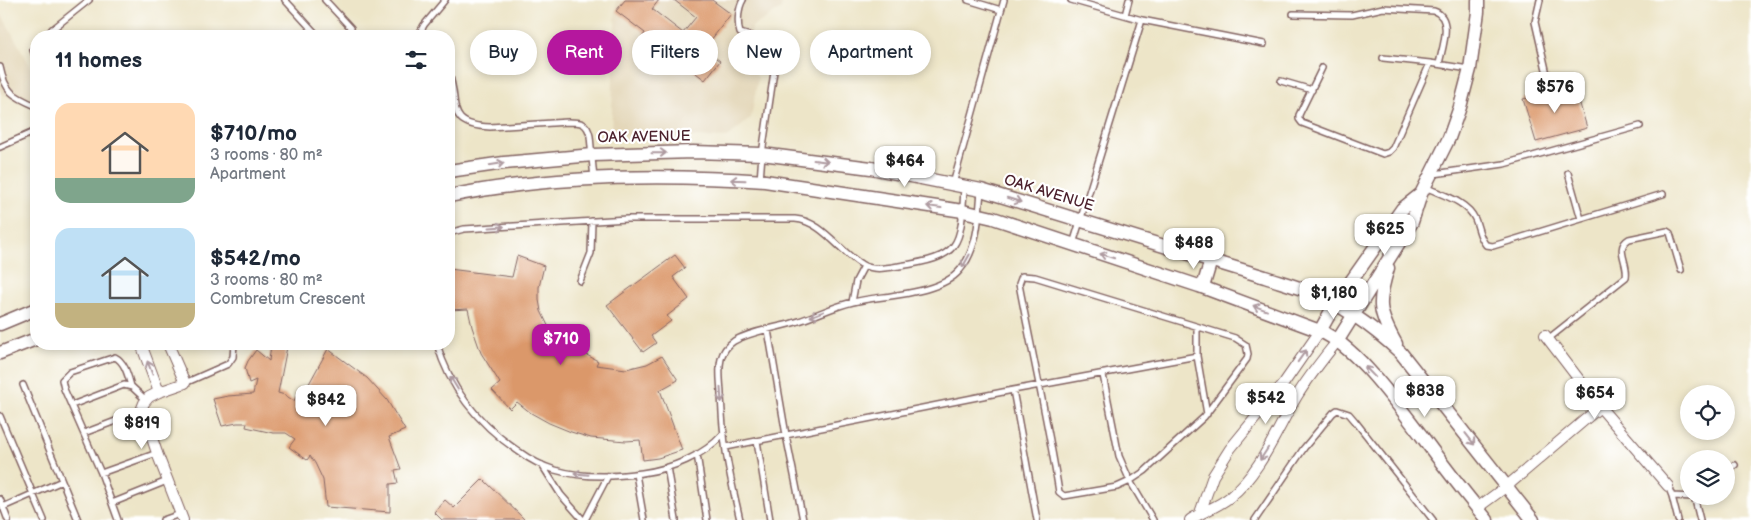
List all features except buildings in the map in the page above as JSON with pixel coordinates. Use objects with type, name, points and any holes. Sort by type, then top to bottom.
[{"type":"street","points":[[1190,520],[1200,513],[1218,506],[1238,489],[1255,468],[1280,429],[1297,396],[1338,340],[1412,222],[1423,190],[1449,138],[1460,107],[1470,69],[1478,0]]},
{"type":"street","name":"OAK AVENUE","points":[[455,170],[504,162],[592,155],[693,152],[762,154],[871,168],[981,190],[1309,291],[1354,315],[1401,352],[1534,520]]},
{"type":"street","points":[[455,195],[536,182],[594,179],[669,178],[760,181],[979,214],[1203,287],[1320,331],[1338,340],[1377,379],[1487,520]]},
{"type":"street","points":[[1200,513],[1213,476],[1230,449],[1284,383],[1320,331],[1335,304],[1402,209],[1423,190]]},
{"type":"street","points":[[1395,249],[1381,290],[1380,305],[1388,330],[1401,352]]},
{"type":"street","points":[[1203,287],[1211,260]]},
{"type":"street","points":[[0,324],[30,312]]},
{"type":"street","points":[[1546,338],[1600,407],[1668,486]]},
{"type":"street","points":[[0,353],[30,340]]},
{"type":"street","points":[[143,350],[159,392]]},
{"type":"street","points":[[171,350],[185,383],[159,392],[146,400],[142,411],[156,453],[182,517]]},
{"type":"street","points":[[1477,508],[1507,486],[1600,407]]},
{"type":"lane","points":[[52,30],[89,0]]},
{"type":"lane","points":[[285,0],[312,30]]},
{"type":"lane","points":[[325,0],[350,28]]},
{"type":"lane","points":[[421,30],[445,0]]},
{"type":"lane","points":[[743,0],[739,10],[738,30],[740,33],[778,44],[762,154],[760,181]]},
{"type":"lane","points":[[968,0],[1001,10]]},
{"type":"lane","points":[[455,231],[464,229],[627,219],[802,220],[823,232],[864,266],[889,268],[938,258],[952,248],[960,236],[963,211],[958,185],[1004,0]]},
{"type":"lane","points":[[1070,0],[1142,20],[1264,44]]},
{"type":"lane","points":[[1125,15],[1129,0]]},
{"type":"lane","points":[[1540,0],[1535,22],[1547,74]]},
{"type":"lane","points":[[1293,14],[1352,16],[1383,8],[1434,10],[1444,18],[1446,25],[1439,64]]},
{"type":"lane","points":[[1072,244],[1142,20]]},
{"type":"lane","points":[[1384,58],[1470,69]]},
{"type":"lane","points":[[1322,68],[1299,115],[1299,119],[1302,123],[1383,154],[1393,148],[1430,63]]},
{"type":"lane","points":[[0,67],[4,82],[11,93],[30,103]]},
{"type":"lane","points":[[1281,80],[1312,90]]},
{"type":"lane","points":[[455,107],[456,112],[468,124],[478,127],[490,128],[581,122],[589,129],[594,179]]},
{"type":"lane","points":[[1431,175],[1504,164],[1640,126]]},
{"type":"lane","points":[[0,147],[30,134]]},
{"type":"lane","points":[[1568,173],[1581,219]]},
{"type":"lane","points":[[740,520],[724,434],[719,371],[721,357],[725,349],[733,342],[748,335],[799,321],[852,302],[885,298],[940,284],[955,275],[969,256],[975,237],[981,190]]},
{"type":"lane","points":[[1423,190],[1461,204],[1470,210],[1475,218],[1481,239],[1486,245],[1493,246],[1663,194]]},
{"type":"lane","points":[[580,280],[591,253],[592,221]]},
{"type":"lane","points":[[1546,338],[1626,277],[1628,270],[1621,250],[1624,241],[1629,238],[1670,232],[1681,270]]},
{"type":"lane","points":[[852,302],[856,281],[864,266]]},
{"type":"lane","points":[[1022,276],[1035,277],[1235,338],[1246,345],[1248,350],[1247,359],[1206,414],[1162,456],[1130,482],[1109,490],[1069,496],[1061,495],[1050,432],[1038,386],[1019,284],[1022,276]]},
{"type":"lane","points":[[1197,327],[1197,356],[1206,414]]},
{"type":"lane","points":[[768,330],[786,436],[803,520]]},
{"type":"lane","points":[[185,383],[228,364],[233,357],[234,350]]},
{"type":"lane","points":[[439,350],[448,373],[460,394],[478,418],[498,437],[542,465],[569,473],[608,476],[636,474],[667,467],[711,446],[724,434]]},
{"type":"lane","points":[[726,447],[1013,390],[1103,375],[1197,356]]},
{"type":"lane","points":[[118,520],[101,473],[64,389],[62,380],[70,372],[112,357],[120,360],[131,386],[146,400]]},
{"type":"lane","points":[[1103,375],[1117,450],[1130,482],[1153,520]]},
{"type":"lane","points":[[23,384],[78,520]]},
{"type":"lane","points":[[72,405],[124,385],[131,386]]},
{"type":"lane","points":[[1013,390],[1037,520]]},
{"type":"lane","points":[[1255,520],[1304,448],[1337,410],[1349,414],[1356,421],[1433,520]]},
{"type":"lane","points":[[84,433],[142,411]]},
{"type":"lane","points":[[0,416],[44,520]]},
{"type":"lane","points":[[758,441],[770,520]]},
{"type":"lane","points":[[101,473],[156,453]]},
{"type":"lane","points":[[697,454],[707,520]]},
{"type":"lane","points":[[542,465],[561,495],[584,520],[608,476]]},
{"type":"lane","points":[[667,467],[676,520]]},
{"type":"lane","points":[[636,474],[644,520]]},
{"type":"lane","points":[[3,507],[62,481]]},
{"type":"lane","points":[[112,503],[167,481]]},
{"type":"lane","points":[[1668,486],[1678,520]]},
{"type":"lane","points":[[1672,496],[1680,496]]},
{"type":"lane","points":[[0,499],[8,520]]},
{"type":"lane","points":[[1696,505],[1700,520]]},
{"type":"lane","points":[[163,520],[182,517]]},
{"type":"shaded area","points":[[616,0],[783,0],[781,9],[752,27],[752,30],[728,30],[728,75],[756,75],[758,78],[751,118],[727,138],[611,135],[613,75],[622,75],[622,30],[615,30]]},
{"type":"shaded area","points":[[0,12],[30,65],[30,99],[27,105],[0,93]]}]
